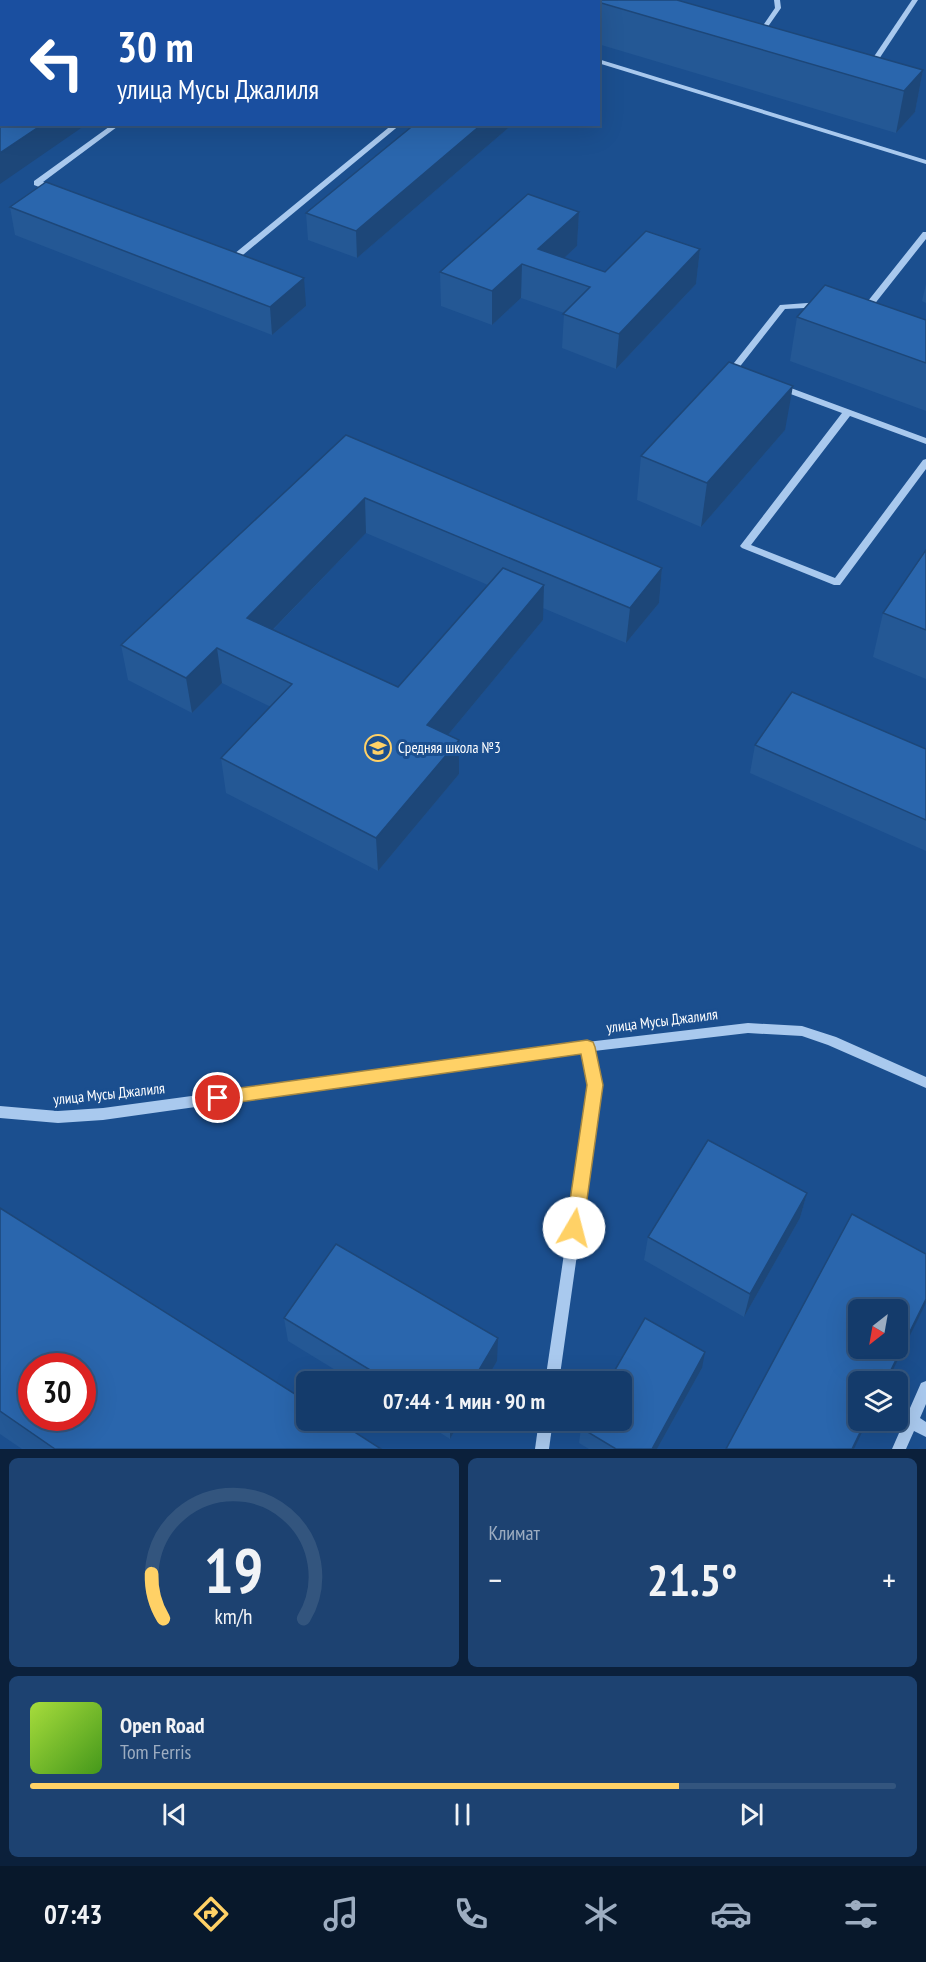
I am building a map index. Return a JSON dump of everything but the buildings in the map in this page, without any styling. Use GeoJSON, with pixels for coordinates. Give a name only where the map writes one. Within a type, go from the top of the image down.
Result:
{"type":"FeatureCollection","features":[{"type":"Feature","properties":{"kind":"street"},"geometry":{"type":"LineString","coordinates":[[765,27],[778,8],[777,0]]}},
{"type":"Feature","properties":{"kind":"street"},"geometry":{"type":"LineString","coordinates":[[877,58],[915,0]]}},
{"type":"Feature","properties":{"kind":"street"},"geometry":{"type":"LineString","coordinates":[[755,25],[776,30]]}},
{"type":"Feature","properties":{"kind":"street"},"geometry":{"type":"LineString","coordinates":[[868,55],[886,61]]}},
{"type":"Feature","properties":{"kind":"street"},"geometry":{"type":"LineString","coordinates":[[600,62],[926,162]]}},
{"type":"Feature","properties":{"kind":"street"},"geometry":{"type":"LineString","coordinates":[[59,191],[37,183],[115,126]]}},
{"type":"Feature","properties":{"kind":"street"},"geometry":{"type":"LineString","coordinates":[[213,249],[235,257],[396,126]]}},
{"type":"Feature","properties":{"kind":"street"},"geometry":{"type":"LineString","coordinates":[[849,304],[873,307],[926,234]]}},
{"type":"Feature","properties":{"kind":"street"},"geometry":{"type":"LineString","coordinates":[[754,378],[733,370],[783,307],[828,305]]}},
{"type":"Feature","properties":{"kind":"street"},"geometry":{"type":"LineString","coordinates":[[775,385],[926,441]]}},
{"type":"Feature","properties":{"kind":"street"},"geometry":{"type":"LineString","coordinates":[[848,412],[745,546],[837,583],[926,462]]}},
{"type":"Feature","properties":{"kind":"street","name":"улица Мусы Джалиля"},"geometry":{"type":"LineString","coordinates":[[0,1112],[58,1117],[103,1114],[587,1047],[748,1028],[802,1031],[842,1045],[926,1083]]}},
{"type":"Feature","properties":{"kind":"street"},"geometry":{"type":"LineString","coordinates":[[554,1371],[595,1085],[587,1047]]}},
{"type":"Feature","properties":{"kind":"street"},"geometry":{"type":"LineString","coordinates":[[899,1449],[926,1388]]}},
{"type":"Feature","properties":{"kind":"street"},"geometry":{"type":"LineString","coordinates":[[911,1421],[926,1430]]}},
{"type":"Feature","properties":{"kind":"street"},"geometry":{"type":"LineString","coordinates":[[542,1449],[544,1431]]}},
{"type":"Feature","properties":{"kind":"place","name":"Средняя школа №3"},"geometry":{"type":"Point","coordinates":[378,748]}},
{"type":"Feature","properties":{"kind":"route"},"geometry":{"type":"LineString","coordinates":[[218,1098],[587,1047],[595,1085],[574,1228]]}}]}
